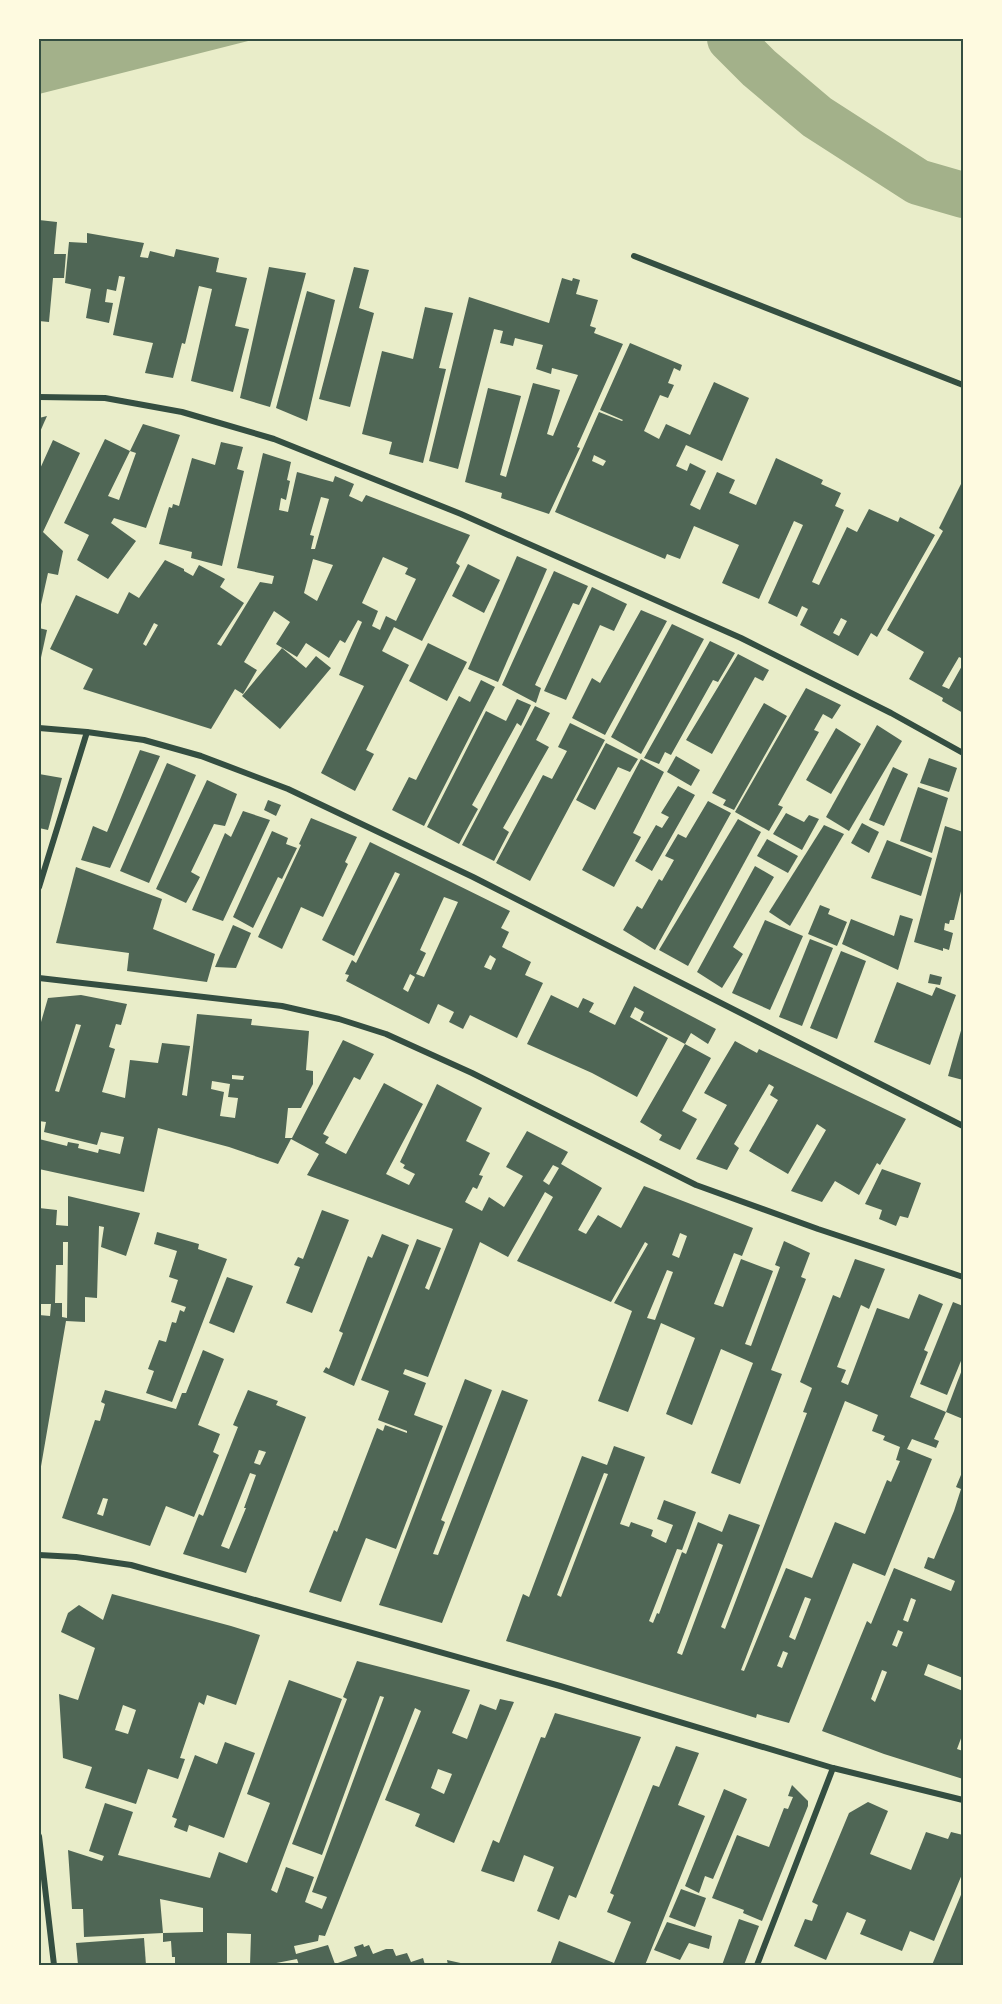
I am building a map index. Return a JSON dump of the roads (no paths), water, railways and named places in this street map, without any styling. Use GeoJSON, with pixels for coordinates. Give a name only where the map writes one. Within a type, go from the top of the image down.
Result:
{"type":"FeatureCollection","features":[{"type":"Feature","properties":{"kind":"street"},"geometry":{"type":"LineString","coordinates":[[634,256],[963,385]]}},
{"type":"Feature","properties":{"kind":"street"},"geometry":{"type":"LineString","coordinates":[[39,397],[105,398],[182,412],[274,439],[461,514],[741,638],[891,713],[963,753]]}},
{"type":"Feature","properties":{"kind":"street"},"geometry":{"type":"LineString","coordinates":[[39,728],[144,740],[201,756],[288,789],[473,877],[963,1126]]}},
{"type":"Feature","properties":{"kind":"street"},"geometry":{"type":"LineString","coordinates":[[39,886],[87,732]]}},
{"type":"Feature","properties":{"kind":"street"},"geometry":{"type":"LineString","coordinates":[[39,978],[282,1006],[386,1034],[472,1073],[696,1185],[818,1229],[963,1276]]}},
{"type":"Feature","properties":{"kind":"street"},"geometry":{"type":"LineString","coordinates":[[39,1555],[76,1557],[132,1565],[549,1683],[832,1768],[963,1800]]}},
{"type":"Feature","properties":{"kind":"street"},"geometry":{"type":"LineString","coordinates":[[757,1965],[832,1768]]}},
{"type":"Feature","properties":{"kind":"street"},"geometry":{"type":"LineString","coordinates":[[39,1836],[54,1965]]}},
{"type":"Feature","properties":{"kind":"waterway"},"geometry":{"type":"LineString","coordinates":[[730,39],[759,68],[817,117],[918,182],[963,195]]}}]}
